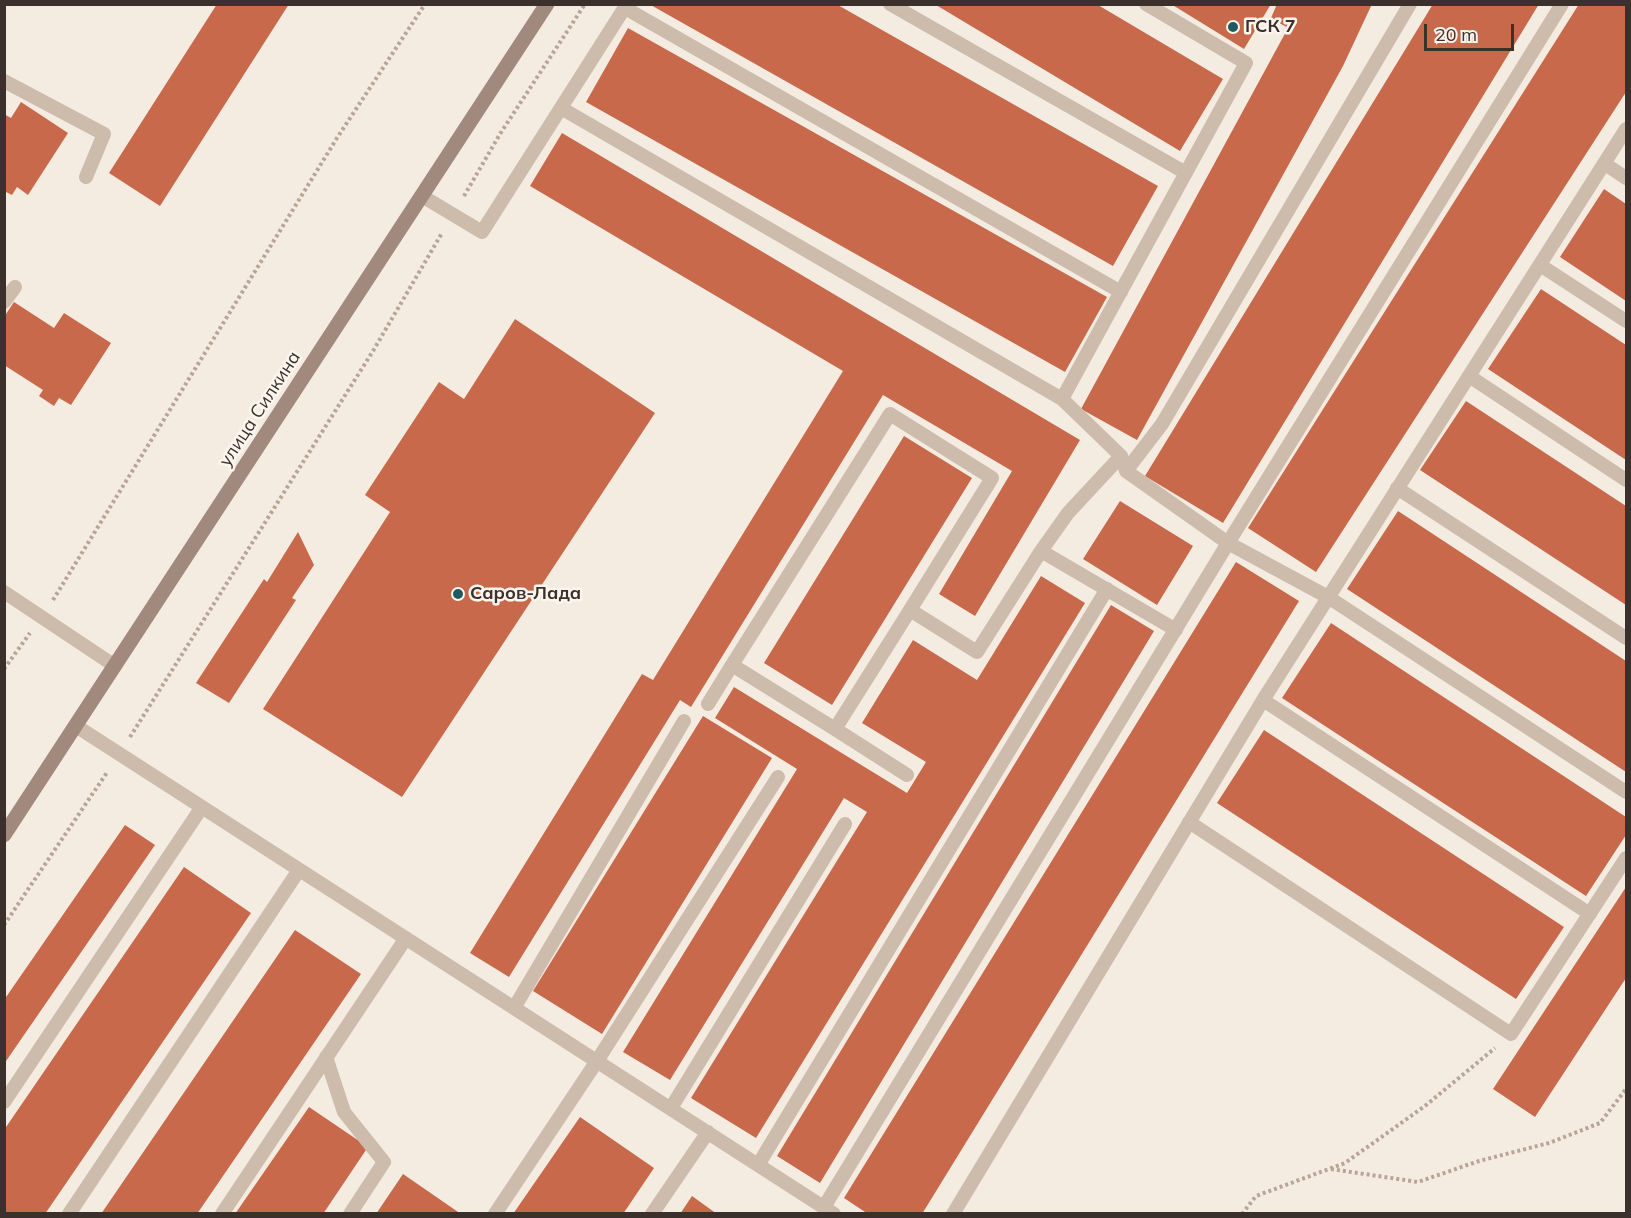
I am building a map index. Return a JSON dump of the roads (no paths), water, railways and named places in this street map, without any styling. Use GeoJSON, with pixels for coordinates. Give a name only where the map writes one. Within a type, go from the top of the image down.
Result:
{"type":"FeatureCollection","features":[{"type":"Feature","properties":{"kind":"main road","name":"улица Силкина"},"geometry":{"type":"LineString","coordinates":[[4,835],[547,4]]}},
{"type":"Feature","properties":{"kind":"lane"},"geometry":{"type":"LineString","coordinates":[[890,4],[1186,173]]}},
{"type":"Feature","properties":{"kind":"lane"},"geometry":{"type":"LineString","coordinates":[[1062,399],[1246,63],[1146,4]]}},
{"type":"Feature","properties":{"kind":"lane"},"geometry":{"type":"LineString","coordinates":[[1126,471],[1162,424],[1410,4]]}},
{"type":"Feature","properties":{"kind":"lane"},"geometry":{"type":"LineString","coordinates":[[76,726],[829,1210],[1228,543],[1562,4]]}},
{"type":"Feature","properties":{"kind":"lane"},"geometry":{"type":"LineString","coordinates":[[422,196],[482,232],[626,6],[1121,292]]}},
{"type":"Feature","properties":{"kind":"lane"},"geometry":{"type":"LineString","coordinates":[[4,81],[104,134],[86,177]]}},
{"type":"Feature","properties":{"kind":"lane"},"geometry":{"type":"LineString","coordinates":[[561,108],[1062,399],[1121,456],[1126,471],[1228,543],[1328,597],[1626,792]]}},
{"type":"Feature","properties":{"kind":"lane"},"geometry":{"type":"LineString","coordinates":[[953,1214],[1263,699],[1626,129]]}},
{"type":"Feature","properties":{"kind":"lane"},"geometry":{"type":"LineString","coordinates":[[1605,164],[1626,178]]}},
{"type":"Feature","properties":{"kind":"lane"},"geometry":{"type":"LineString","coordinates":[[1540,265],[1626,321]]}},
{"type":"Feature","properties":{"kind":"lane"},"geometry":{"type":"LineString","coordinates":[[4,302],[15,287]]}},
{"type":"Feature","properties":{"kind":"lane"},"geometry":{"type":"LineString","coordinates":[[1469,376],[1626,480]]}},
{"type":"Feature","properties":{"kind":"lane"},"geometry":{"type":"LineString","coordinates":[[708,705],[890,414],[993,478],[835,729]]}},
{"type":"Feature","properties":{"kind":"lane"},"geometry":{"type":"LineString","coordinates":[[910,609],[977,652],[1068,513],[1121,456]]}},
{"type":"Feature","properties":{"kind":"lane"},"geometry":{"type":"LineString","coordinates":[[1397,488],[1626,638]]}},
{"type":"Feature","properties":{"kind":"lane"},"geometry":{"type":"LineString","coordinates":[[1041,551],[1176,630]]}},
{"type":"Feature","properties":{"kind":"lane"},"geometry":{"type":"LineString","coordinates":[[758,1165],[1107,589]]}},
{"type":"Feature","properties":{"kind":"lane"},"geometry":{"type":"LineString","coordinates":[[4,592],[115,666]]}},
{"type":"Feature","properties":{"kind":"lane"},"geometry":{"type":"LineString","coordinates":[[732,665],[907,775]]}},
{"type":"Feature","properties":{"kind":"lane"},"geometry":{"type":"LineString","coordinates":[[1263,699],[1590,914]]}},
{"type":"Feature","properties":{"kind":"lane"},"geometry":{"type":"LineString","coordinates":[[514,1008],[684,722]]}},
{"type":"Feature","properties":{"kind":"lane"},"geometry":{"type":"LineString","coordinates":[[495,1214],[597,1061],[778,777]]}},
{"type":"Feature","properties":{"kind":"lane"},"geometry":{"type":"LineString","coordinates":[[4,1102],[202,807]]}},
{"type":"Feature","properties":{"kind":"lane"},"geometry":{"type":"LineString","coordinates":[[1189,822],[1511,1034],[1626,858]]}},
{"type":"Feature","properties":{"kind":"lane"},"geometry":{"type":"LineString","coordinates":[[671,1108],[845,824]]}},
{"type":"Feature","properties":{"kind":"lane"},"geometry":{"type":"LineString","coordinates":[[69,1214],[299,870]]}},
{"type":"Feature","properties":{"kind":"lane"},"geometry":{"type":"LineString","coordinates":[[222,1214],[406,938]]}},
{"type":"Feature","properties":{"kind":"lane"},"geometry":{"type":"LineString","coordinates":[[326,1058],[344,1112],[384,1162],[350,1214]]}},
{"type":"Feature","properties":{"kind":"lane"},"geometry":{"type":"LineString","coordinates":[[652,1214],[708,1132]]}},
{"type":"Feature","properties":{"kind":"place","name":"ГСК 7"},"geometry":{"type":"Point","coordinates":[1233,27]}},
{"type":"Feature","properties":{"kind":"place","name":"Саров-Лада"},"geometry":{"type":"Point","coordinates":[458,594]}}]}
